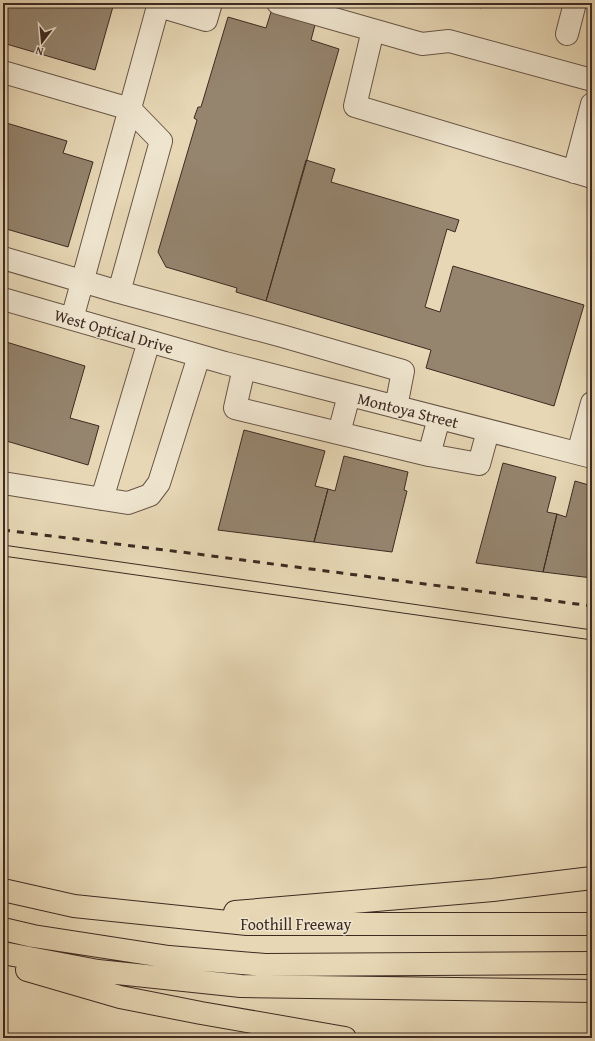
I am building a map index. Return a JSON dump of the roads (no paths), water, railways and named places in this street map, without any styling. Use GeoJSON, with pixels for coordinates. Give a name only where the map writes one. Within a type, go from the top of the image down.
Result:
{"type":"FeatureCollection","features":[{"type":"Feature","properties":{"kind":"highway"},"geometry":{"type":"LineString","coordinates":[[170,917],[493,890],[592,878]]}},
{"type":"Feature","properties":{"kind":"highway","name":"Foothill Freeway"},"geometry":{"type":"LineString","coordinates":[[3,890],[74,906],[247,924],[592,924]]}},
{"type":"Feature","properties":{"kind":"highway"},"geometry":{"type":"LineString","coordinates":[[3,916],[108,935],[242,949],[306,951],[592,949]]}},
{"type":"Feature","properties":{"kind":"highway"},"geometry":{"type":"LineString","coordinates":[[3,929],[33,936],[169,957],[265,965],[592,963]]}},
{"type":"Feature","properties":{"kind":"highway"},"geometry":{"type":"LineString","coordinates":[[3,953],[98,971],[241,986],[592,991]]}},
{"type":"Feature","properties":{"kind":"highway"},"geometry":{"type":"LineString","coordinates":[[3,963],[120,997],[201,1013],[345,1038]]}},
{"type":"Feature","properties":{"kind":"street"},"geometry":{"type":"LineString","coordinates":[[72,319],[159,4],[206,20],[211,3]]}},
{"type":"Feature","properties":{"kind":"street"},"geometry":{"type":"LineString","coordinates":[[278,3],[422,44],[449,41],[592,80]]}},
{"type":"Feature","properties":{"kind":"street"},"geometry":{"type":"LineString","coordinates":[[567,34],[575,3]]}},
{"type":"Feature","properties":{"kind":"street"},"geometry":{"type":"LineString","coordinates":[[373,30],[354,106],[583,175],[592,104]]}},
{"type":"Feature","properties":{"kind":"street"},"geometry":{"type":"LineString","coordinates":[[3,72],[130,109],[161,141],[119,292]]}},
{"type":"Feature","properties":{"kind":"street"},"geometry":{"type":"LineString","coordinates":[[3,258],[403,371],[396,407]]}},
{"type":"Feature","properties":{"kind":"street","name":"West Optical Drive"},"geometry":{"type":"LineString","coordinates":[[3,299],[234,365]]}},
{"type":"Feature","properties":{"kind":"street"},"geometry":{"type":"LineString","coordinates":[[102,499],[149,341]]}},
{"type":"Feature","properties":{"kind":"street"},"geometry":{"type":"LineString","coordinates":[[3,483],[128,503],[150,495],[159,483],[199,356]]}},
{"type":"Feature","properties":{"kind":"street"},"geometry":{"type":"LineString","coordinates":[[234,365],[235,408],[430,455],[479,464],[488,431]]}},
{"type":"Feature","properties":{"kind":"street","name":"Montoya Street"},"geometry":{"type":"LineString","coordinates":[[234,365],[585,455]]}},
{"type":"Feature","properties":{"kind":"street"},"geometry":{"type":"LineString","coordinates":[[339,433],[349,395]]}},
{"type":"Feature","properties":{"kind":"street"},"geometry":{"type":"LineString","coordinates":[[585,455],[592,404]]}},
{"type":"Feature","properties":{"kind":"street"},"geometry":{"type":"LineString","coordinates":[[430,455],[440,418]]}},
{"type":"Feature","properties":{"kind":"tram line"},"geometry":{"type":"LineString","coordinates":[[3,545],[592,630]]}},
{"type":"Feature","properties":{"kind":"tram line"},"geometry":{"type":"LineString","coordinates":[[3,556],[592,640]]}},
{"type":"Feature","properties":{"kind":"railway"},"geometry":{"type":"LineString","coordinates":[[3,530],[592,606]]}}]}
